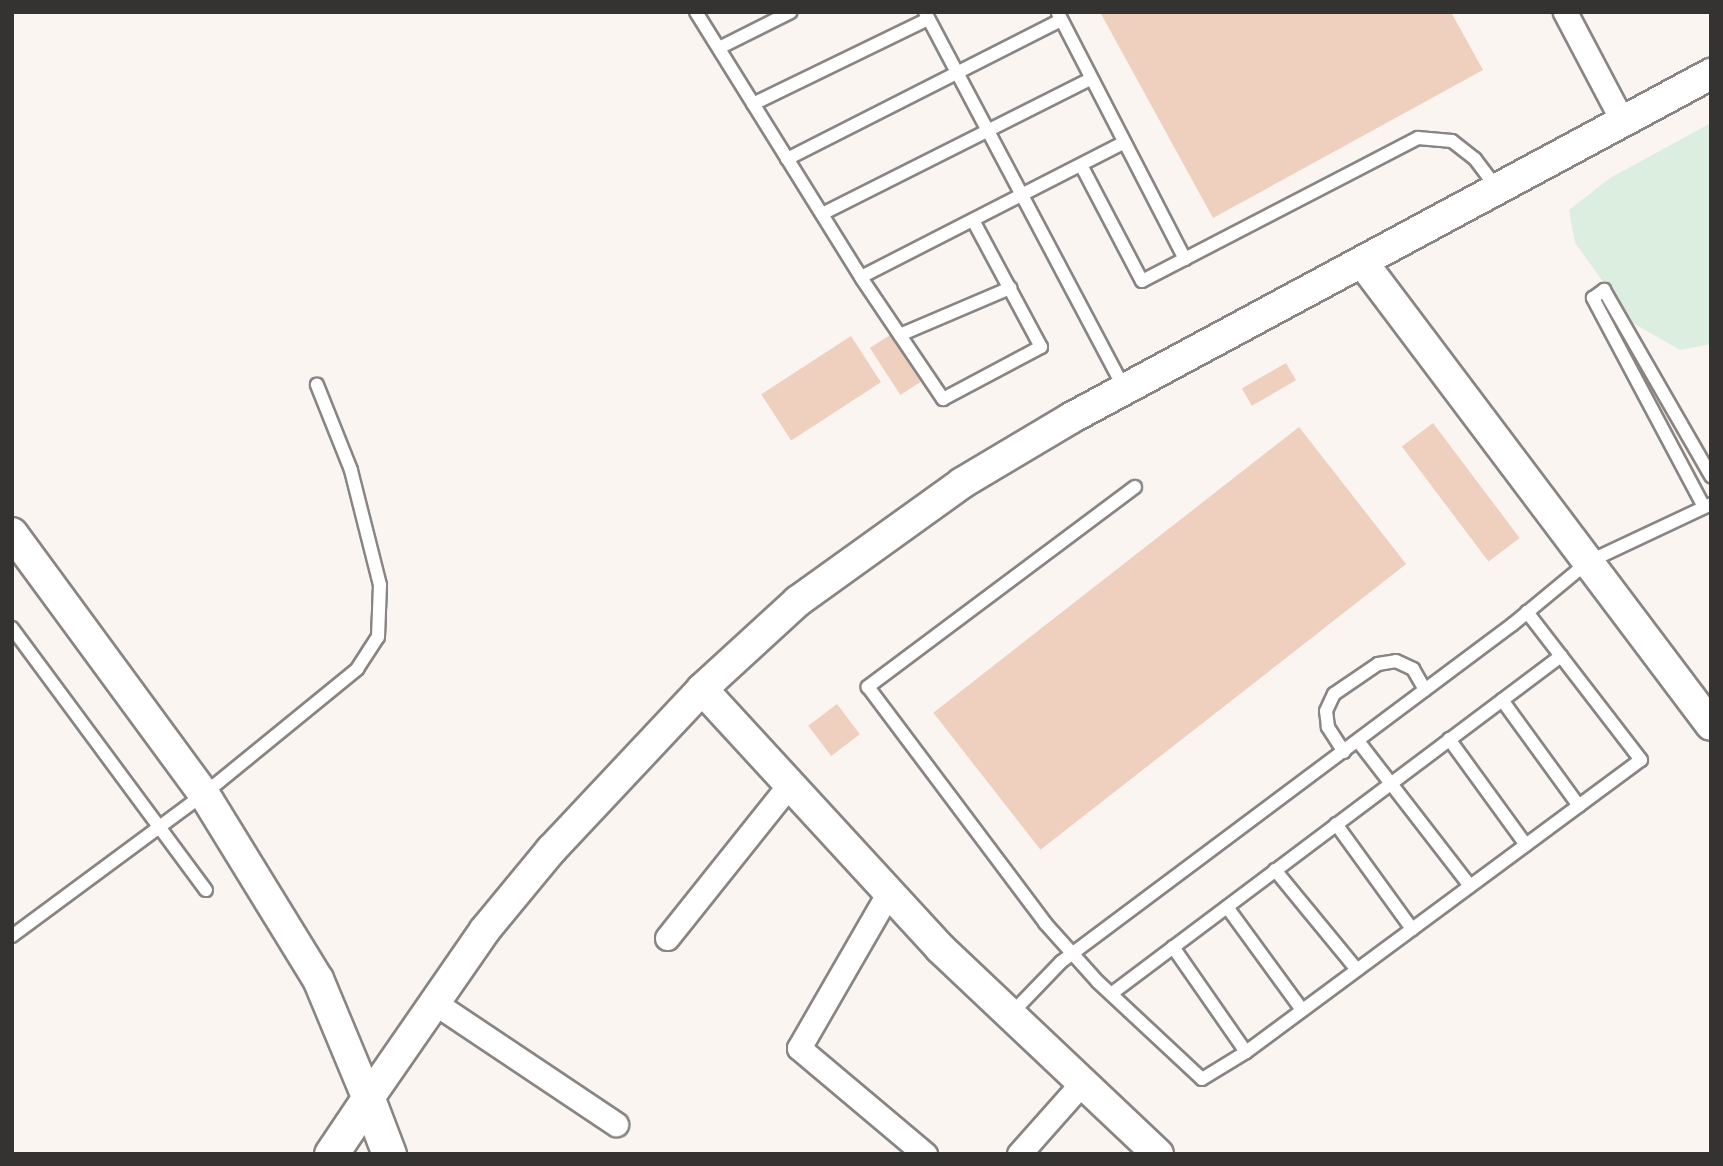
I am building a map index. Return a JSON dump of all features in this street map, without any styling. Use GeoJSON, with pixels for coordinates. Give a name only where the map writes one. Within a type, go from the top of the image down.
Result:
{"type":"FeatureCollection","features":[{"type":"Feature","properties":{"kind":"main road"},"geometry":{"type":"LineString","coordinates":[[331,1154],[368,1100]]}},
{"type":"Feature","properties":{"kind":"main road"},"geometry":{"type":"LineString","coordinates":[[368,1100],[389,1154]]}},
{"type":"Feature","properties":{"kind":"street"},"geometry":{"type":"LineString","coordinates":[[1565,12],[1623,122]]}},
{"type":"Feature","properties":{"kind":"street"},"geometry":{"type":"LineString","coordinates":[[368,1100],[485,930],[551,850],[702,689],[798,601],[962,483],[1119,378],[1363,263],[1711,75]]}},
{"type":"Feature","properties":{"kind":"street"},"geometry":{"type":"LineString","coordinates":[[1363,263],[1711,725]]}},
{"type":"Feature","properties":{"kind":"street"},"geometry":{"type":"LineString","coordinates":[[12,533],[204,794],[317,979],[368,1100]]}},
{"type":"Feature","properties":{"kind":"street"},"geometry":{"type":"LineString","coordinates":[[702,689],[889,892],[1011,1014],[1158,1154]]}},
{"type":"Feature","properties":{"kind":"street"},"geometry":{"type":"LineString","coordinates":[[667,938],[790,784]]}},
{"type":"Feature","properties":{"kind":"street"},"geometry":{"type":"LineString","coordinates":[[889,892],[799,1048],[925,1154]]}},
{"type":"Feature","properties":{"kind":"street"},"geometry":{"type":"LineString","coordinates":[[435,1003],[616,1124]]}},
{"type":"Feature","properties":{"kind":"street"},"geometry":{"type":"LineString","coordinates":[[1019,1154],[1083,1083]]}},
{"type":"Feature","properties":{"kind":"lane"},"geometry":{"type":"LineString","coordinates":[[696,12],[860,277],[943,399],[1041,347],[973,220]]}},
{"type":"Feature","properties":{"kind":"lane"},"geometry":{"type":"LineString","coordinates":[[719,48],[791,12]]}},
{"type":"Feature","properties":{"kind":"lane"},"geometry":{"type":"LineString","coordinates":[[753,104],[927,15],[1019,196],[1119,378]]}},
{"type":"Feature","properties":{"kind":"lane"},"geometry":{"type":"LineString","coordinates":[[787,159],[1060,16],[1185,259]]}},
{"type":"Feature","properties":{"kind":"lane"},"geometry":{"type":"LineString","coordinates":[[822,214],[986,129],[1091,79]]}},
{"type":"Feature","properties":{"kind":"lane"},"geometry":{"type":"LineString","coordinates":[[1082,165],[1142,281],[1419,138],[1452,141],[1475,159],[1498,190]]}},
{"type":"Feature","properties":{"kind":"lane"},"geometry":{"type":"LineString","coordinates":[[860,277],[1123,143]]}},
{"type":"Feature","properties":{"kind":"lane"},"geometry":{"type":"LineString","coordinates":[[900,335],[1010,288]]}},
{"type":"Feature","properties":{"kind":"lane"},"geometry":{"type":"LineString","coordinates":[[1011,1014],[1074,953],[1344,752],[1588,562],[1707,505],[1593,298],[1604,290],[1711,476]]}},
{"type":"Feature","properties":{"kind":"lane"},"geometry":{"type":"LineString","coordinates":[[12,936],[159,829],[357,670],[378,638],[380,585],[351,470],[317,385]]}},
{"type":"Feature","properties":{"kind":"lane"},"geometry":{"type":"LineString","coordinates":[[1135,487],[868,687],[1045,923],[1111,994],[1202,1079],[1246,1052],[1641,760],[1527,612]]}},
{"type":"Feature","properties":{"kind":"lane"},"geometry":{"type":"LineString","coordinates":[[12,628],[206,890]]}},
{"type":"Feature","properties":{"kind":"lane"},"geometry":{"type":"LineString","coordinates":[[1111,994],[1561,656]]}},
{"type":"Feature","properties":{"kind":"lane"},"geometry":{"type":"LineString","coordinates":[[1344,752],[1328,727],[1326,711],[1334,694],[1378,664],[1396,662],[1413,670],[1425,690]]}},
{"type":"Feature","properties":{"kind":"lane"},"geometry":{"type":"LineString","coordinates":[[1502,700],[1579,806]]}},
{"type":"Feature","properties":{"kind":"lane"},"geometry":{"type":"LineString","coordinates":[[1449,739],[1526,845]]}},
{"type":"Feature","properties":{"kind":"lane"},"geometry":{"type":"LineString","coordinates":[[1358,741],[1470,886]]}},
{"type":"Feature","properties":{"kind":"lane"},"geometry":{"type":"LineString","coordinates":[[1335,824],[1412,929]]}},
{"type":"Feature","properties":{"kind":"lane"},"geometry":{"type":"LineString","coordinates":[[1275,870],[1357,970]]}},
{"type":"Feature","properties":{"kind":"lane"},"geometry":{"type":"LineString","coordinates":[[1227,907],[1302,1010]]}},
{"type":"Feature","properties":{"kind":"lane"},"geometry":{"type":"LineString","coordinates":[[1173,947],[1246,1052]]}},
{"type":"Feature","properties":{"kind":"green space"},"geometry":{"type":"Polygon","coordinates":[[[1711,123],[1711,344],[1680,350],[1633,323],[1575,243],[1569,210],[1610,178],[1711,123]]]}},
{"type":"Feature","properties":{"kind":"building"},"geometry":{"type":"Polygon","coordinates":[[[1100,12],[1451,12],[1483,70],[1213,218],[1100,12]]]}},
{"type":"Feature","properties":{"kind":"building"},"geometry":{"type":"Polygon","coordinates":[[[890,335],[920,382],[900,395],[870,348],[890,335]]]}},
{"type":"Feature","properties":{"kind":"building"},"geometry":{"type":"Polygon","coordinates":[[[851,336],[881,382],[791,440],[761,394],[851,336]]]}},
{"type":"Feature","properties":{"kind":"building"},"geometry":{"type":"Polygon","coordinates":[[[1286,363],[1296,380],[1252,406],[1242,388],[1286,363]]]}},
{"type":"Feature","properties":{"kind":"building"},"geometry":{"type":"Polygon","coordinates":[[[1433,423],[1520,538],[1489,561],[1402,446],[1433,423]]]}},
{"type":"Feature","properties":{"kind":"building"},"geometry":{"type":"Polygon","coordinates":[[[1299,427],[1406,564],[1040,850],[933,713],[1299,427]]]}},
{"type":"Feature","properties":{"kind":"building"},"geometry":{"type":"Polygon","coordinates":[[[837,704],[860,734],[831,756],[808,726],[837,704]]]}}]}
